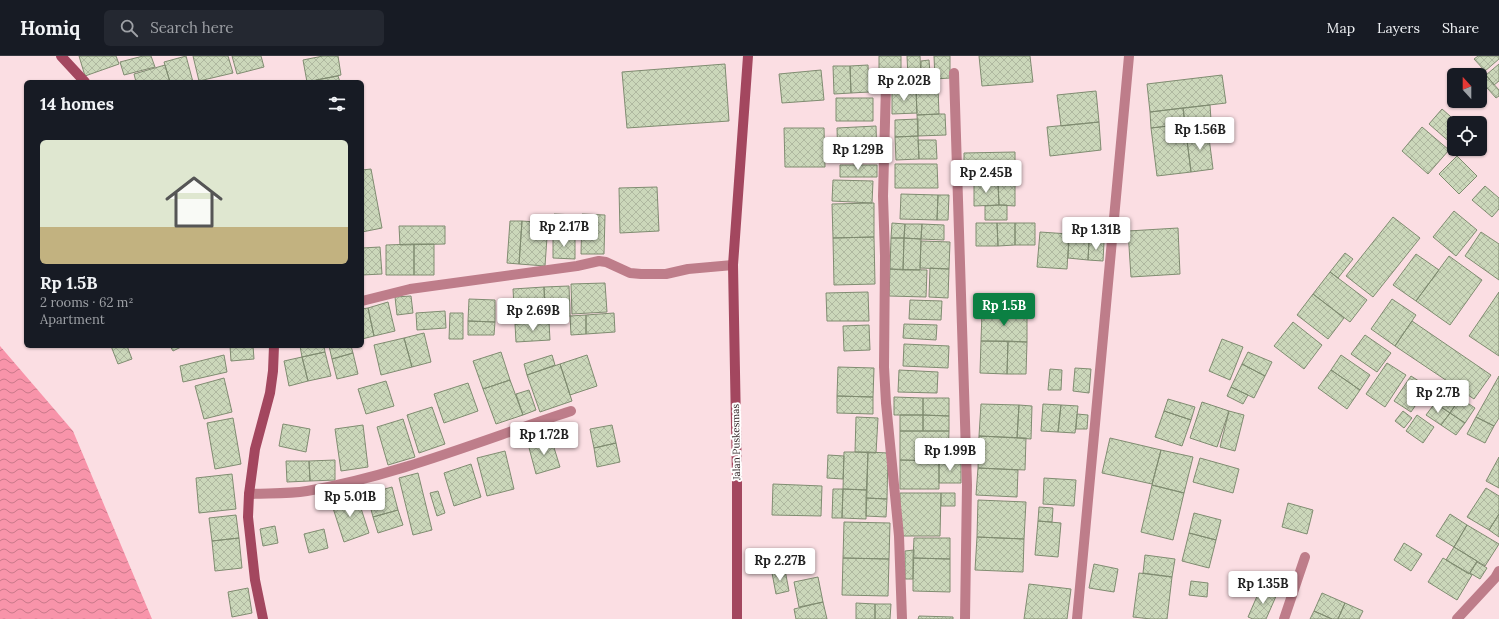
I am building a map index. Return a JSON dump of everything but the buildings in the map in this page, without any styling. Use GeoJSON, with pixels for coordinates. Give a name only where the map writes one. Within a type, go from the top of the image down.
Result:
{"type":"FeatureCollection","features":[{"type":"Feature","properties":{"kind":"street"},"geometry":{"type":"LineString","coordinates":[[61,56],[83,80]]}},
{"type":"Feature","properties":{"kind":"street","name":"Jalan Puskesmas"},"geometry":{"type":"LineString","coordinates":[[737,619],[737,480],[733,266],[748,56]]}},
{"type":"Feature","properties":{"kind":"street"},"geometry":{"type":"LineString","coordinates":[[1077,619],[1130,56]]}},
{"type":"Feature","properties":{"kind":"street"},"geometry":{"type":"LineString","coordinates":[[954,73],[967,485],[964,619]]}},
{"type":"Feature","properties":{"kind":"street"},"geometry":{"type":"LineString","coordinates":[[886,85],[883,196],[885,256],[884,367],[899,536],[902,619]]}},
{"type":"Feature","properties":{"kind":"street"},"geometry":{"type":"LineString","coordinates":[[364,300],[410,289],[577,266],[599,261],[606,262],[630,273],[641,274],[666,274],[688,269],[733,266]]}},
{"type":"Feature","properties":{"kind":"street"},"geometry":{"type":"LineString","coordinates":[[263,619],[255,580],[248,517],[249,494],[255,449],[270,393],[274,348]]}},
{"type":"Feature","properties":{"kind":"street"},"geometry":{"type":"LineString","coordinates":[[249,494],[306,491],[380,474],[571,411]]}},
{"type":"Feature","properties":{"kind":"street"},"geometry":{"type":"LineString","coordinates":[[1284,619],[1305,557]]}},
{"type":"Feature","properties":{"kind":"street"},"geometry":{"type":"LineString","coordinates":[[1457,619],[1499,571]]}},
{"type":"Feature","properties":{"kind":"water"},"geometry":{"type":"Polygon","coordinates":[[[0,346],[73,431],[152,619],[0,619],[0,346]]]}}]}
